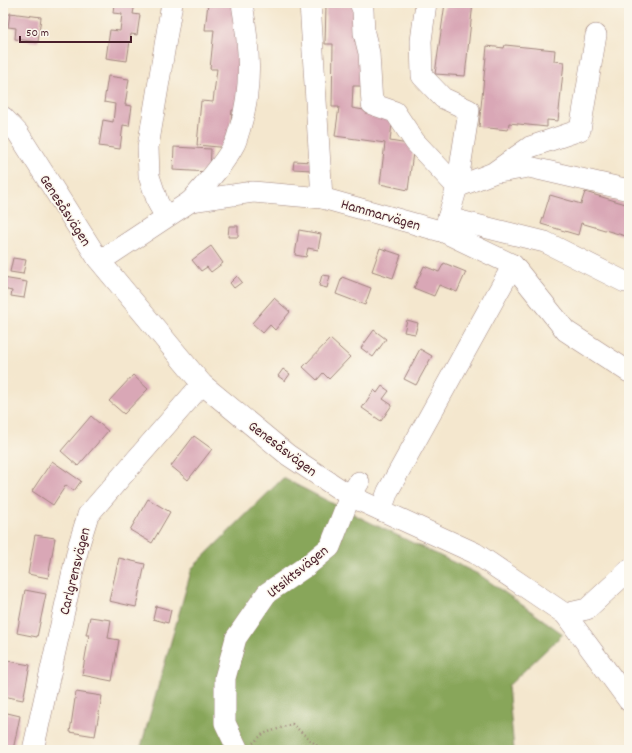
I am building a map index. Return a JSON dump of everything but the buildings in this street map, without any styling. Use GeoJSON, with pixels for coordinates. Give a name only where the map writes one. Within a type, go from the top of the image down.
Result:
{"type":"FeatureCollection","features":[{"type":"Feature","properties":{"kind":"street"},"geometry":{"type":"LineString","coordinates":[[166,217],[158,203],[150,176],[148,147],[172,3]]}},
{"type":"Feature","properties":{"kind":"street"},"geometry":{"type":"LineString","coordinates":[[191,201],[221,165],[235,144],[246,110],[249,82],[249,50],[242,3]]}},
{"type":"Feature","properties":{"kind":"street"},"geometry":{"type":"LineString","coordinates":[[310,3],[322,198]]}},
{"type":"Feature","properties":{"kind":"street"},"geometry":{"type":"LineString","coordinates":[[360,3],[363,10],[364,33],[369,53],[372,104],[395,112],[415,142],[457,187]]}},
{"type":"Feature","properties":{"kind":"street"},"geometry":{"type":"LineString","coordinates":[[426,3],[421,41],[422,76],[443,98],[469,110],[457,187],[446,225],[545,242],[625,282]]}},
{"type":"Feature","properties":{"kind":"street"},"geometry":{"type":"LineString","coordinates":[[493,173],[530,147],[580,130],[596,35]]}},
{"type":"Feature","properties":{"kind":"street","name":"Genesåsvägen"},"geometry":{"type":"LineString","coordinates":[[3,117],[18,133],[98,259],[202,384],[288,455],[355,489],[381,510],[474,553],[565,614],[629,701]]}},
{"type":"Feature","properties":{"kind":"street"},"geometry":{"type":"LineString","coordinates":[[457,187],[493,173],[529,167],[629,190]]}},
{"type":"Feature","properties":{"kind":"street","name":"Hammarvägen"},"geometry":{"type":"LineString","coordinates":[[98,259],[111,254],[191,201],[253,192],[322,198],[446,225],[513,265],[566,331],[629,372]]}},
{"type":"Feature","properties":{"kind":"street"},"geometry":{"type":"LineString","coordinates":[[381,510],[388,491],[513,265]]}},
{"type":"Feature","properties":{"kind":"street","name":"Carlgrensvägen"},"geometry":{"type":"LineString","coordinates":[[33,750],[79,544],[88,515],[202,384]]}},
{"type":"Feature","properties":{"kind":"street","name":"Utsiktsvägen"},"geometry":{"type":"LineString","coordinates":[[245,747],[225,723],[225,678],[236,638],[267,593],[308,565],[330,547],[355,489]]}},
{"type":"Feature","properties":{"kind":"street"},"geometry":{"type":"LineString","coordinates":[[565,614],[587,609],[629,570]]}},
{"type":"Feature","properties":{"kind":"path"},"geometry":{"type":"LineString","coordinates":[[245,747],[263,734],[292,724],[322,750]]}},
{"type":"Feature","properties":{"kind":"green space"},"geometry":{"type":"Polygon","coordinates":[[[283,478],[361,518],[480,575],[563,634],[508,686],[514,750],[140,750],[192,568],[283,478]]]}}]}
